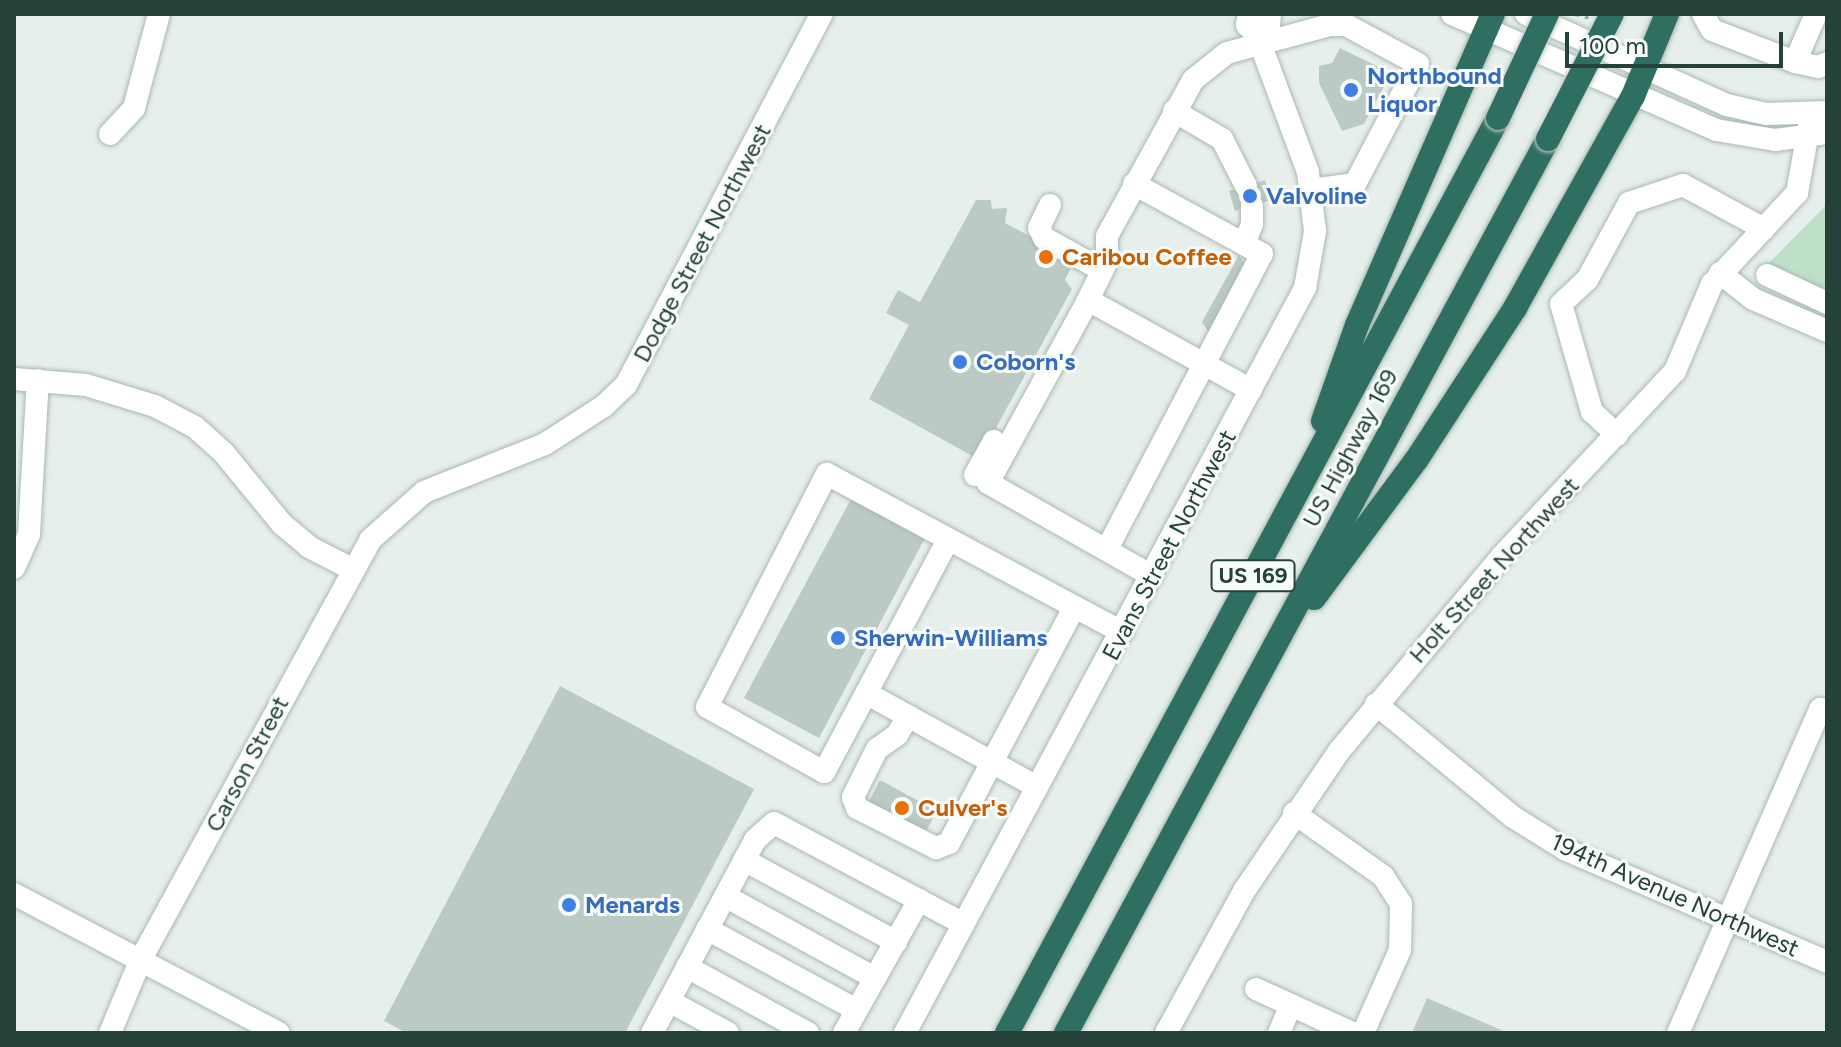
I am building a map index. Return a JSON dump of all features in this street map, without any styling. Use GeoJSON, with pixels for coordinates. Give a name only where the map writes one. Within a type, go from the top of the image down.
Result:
{"type":"FeatureCollection","features":[{"type":"Feature","properties":{"kind":"highway","name":"US Highway 169"},"geometry":{"type":"LineString","coordinates":[[1007,1033],[1498,118],[1547,14]]}},
{"type":"Feature","properties":{"kind":"highway"},"geometry":{"type":"LineString","coordinates":[[1263,667],[1417,459],[1515,308],[1633,96],[1667,14]]}},
{"type":"Feature","properties":{"kind":"highway","name":"US Highway 169"},"geometry":{"type":"LineString","coordinates":[[1066,1033],[1548,139],[1604,20]]}},
{"type":"Feature","properties":{"kind":"highway"},"geometry":{"type":"LineString","coordinates":[[1295,498],[1357,325],[1490,21]]}},
{"type":"Feature","properties":{"kind":"street"},"geometry":{"type":"LineString","coordinates":[[110,134],[134,108],[159,14]]}},
{"type":"Feature","properties":{"kind":"street","name":"Dodge Street Northwest"},"geometry":{"type":"LineString","coordinates":[[352,569],[393,515],[424,492],[545,444],[585,420],[626,385],[822,14]]}},
{"type":"Feature","properties":{"kind":"street"},"geometry":{"type":"LineString","coordinates":[[1152,576],[988,483],[1088,300],[1102,270],[1107,236],[1174,111],[1210,63],[1255,31],[1269,26],[1270,14]]}},
{"type":"Feature","properties":{"kind":"street"},"geometry":{"type":"LineString","coordinates":[[1452,14],[1490,21],[1589,76],[1739,136],[1818,135]]}},
{"type":"Feature","properties":{"kind":"street"},"geometry":{"type":"LineString","coordinates":[[1526,14],[1744,110],[1819,113]]}},
{"type":"Feature","properties":{"kind":"street"},"geometry":{"type":"LineString","coordinates":[[1703,14],[1712,30],[1795,62],[1818,67],[1827,63]]}},
{"type":"Feature","properties":{"kind":"street"},"geometry":{"type":"LineString","coordinates":[[1795,62],[1816,14]]}},
{"type":"Feature","properties":{"kind":"street"},"geometry":{"type":"LineString","coordinates":[[1255,31],[1339,24],[1418,64],[1355,184],[1311,190]]}},
{"type":"Feature","properties":{"kind":"street","name":"Evans Street Northwest"},"geometry":{"type":"LineString","coordinates":[[905,1033],[1305,288],[1315,231],[1311,190],[1302,154],[1255,31]]}},
{"type":"Feature","properties":{"kind":"street"},"geometry":{"type":"LineString","coordinates":[[1174,111],[1230,148],[1249,196],[1252,224],[1244,244]]}},
{"type":"Feature","properties":{"kind":"street","name":"Holt Street Northwest"},"geometry":{"type":"LineString","coordinates":[[1166,1033],[1294,813],[1376,704],[1502,556],[1675,371],[1720,273],[1801,186],[1818,135],[1819,113]]}},
{"type":"Feature","properties":{"kind":"street"},"geometry":{"type":"LineString","coordinates":[[1107,549],[1262,254],[1134,184]]}},
{"type":"Feature","properties":{"kind":"street"},"geometry":{"type":"LineString","coordinates":[[1617,435],[1592,412],[1561,304],[1568,293],[1587,280],[1629,203],[1683,185],[1764,229]]}},
{"type":"Feature","properties":{"kind":"street"},"geometry":{"type":"LineString","coordinates":[[1050,205],[1039,228],[1044,238],[1102,270]]}},
{"type":"Feature","properties":{"kind":"street"},"geometry":{"type":"LineString","coordinates":[[1720,273],[1753,299],[1827,331]]}},
{"type":"Feature","properties":{"kind":"street"},"geometry":{"type":"LineString","coordinates":[[1767,275],[1827,303]]}},
{"type":"Feature","properties":{"kind":"street"},"geometry":{"type":"LineString","coordinates":[[1088,300],[1251,390]]}},
{"type":"Feature","properties":{"kind":"street"},"geometry":{"type":"LineString","coordinates":[[14,379],[86,385],[155,406],[195,427],[223,452],[282,524],[309,547],[352,569]]}},
{"type":"Feature","properties":{"kind":"street"},"geometry":{"type":"LineString","coordinates":[[14,568],[29,534],[38,380]]}},
{"type":"Feature","properties":{"kind":"street"},"geometry":{"type":"LineString","coordinates":[[975,475],[1001,428],[1017,429]]}},
{"type":"Feature","properties":{"kind":"street"},"geometry":{"type":"LineString","coordinates":[[948,540],[824,772],[707,707],[827,474],[1122,632]]}},
{"type":"Feature","properties":{"kind":"street","name":"Carson Street"},"geometry":{"type":"LineString","coordinates":[[110,1033],[141,959],[352,569]]}},
{"type":"Feature","properties":{"kind":"street"},"geometry":{"type":"LineString","coordinates":[[908,716],[897,735],[877,749],[853,797],[857,808],[927,845],[949,843],[1074,608]]}},
{"type":"Feature","properties":{"kind":"street"},"geometry":{"type":"LineString","coordinates":[[866,693],[1037,787]]}},
{"type":"Feature","properties":{"kind":"street","name":"194th Avenue Northwest"},"geometry":{"type":"LineString","coordinates":[[1376,704],[1538,834],[1594,864],[1827,962]]}},
{"type":"Feature","properties":{"kind":"street"},"geometry":{"type":"LineString","coordinates":[[1678,1033],[1820,709]]}},
{"type":"Feature","properties":{"kind":"street"},"geometry":{"type":"LineString","coordinates":[[1294,813],[1383,876],[1401,904],[1400,950],[1363,1033]]}},
{"type":"Feature","properties":{"kind":"street"},"geometry":{"type":"LineString","coordinates":[[652,1033],[762,829],[774,823],[964,924]]}},
{"type":"Feature","properties":{"kind":"street"},"geometry":{"type":"LineString","coordinates":[[744,860],[896,942]]}},
{"type":"Feature","properties":{"kind":"street"},"geometry":{"type":"LineString","coordinates":[[14,894],[279,1033]]}},
{"type":"Feature","properties":{"kind":"street"},"geometry":{"type":"LineString","coordinates":[[725,896],[875,978]]}},
{"type":"Feature","properties":{"kind":"street"},"geometry":{"type":"LineString","coordinates":[[844,1033],[919,900]]}},
{"type":"Feature","properties":{"kind":"street"},"geometry":{"type":"LineString","coordinates":[[707,929],[857,1010]]}},
{"type":"Feature","properties":{"kind":"street"},"geometry":{"type":"LineString","coordinates":[[687,967],[808,1033]]}},
{"type":"Feature","properties":{"kind":"street"},"geometry":{"type":"LineString","coordinates":[[1256,989],[1352,1033]]}},
{"type":"Feature","properties":{"kind":"street"},"geometry":{"type":"LineString","coordinates":[[669,1001],[728,1033]]}},
{"type":"Feature","properties":{"kind":"street"},"geometry":{"type":"LineString","coordinates":[[1279,1033],[1291,1005]]}},
{"type":"Feature","properties":{"kind":"path"},"geometry":{"type":"LineString","coordinates":[[1575,14],[1604,20]]}},
{"type":"Feature","properties":{"kind":"green space"},"geometry":{"type":"Polygon","coordinates":[[[1827,204],[1827,297],[1764,268],[1827,204]]]}},
{"type":"Feature","properties":{"kind":"building","name":"Northbound Liquor"},"geometry":{"type":"Polygon","coordinates":[[[1340,48],[1383,69],[1387,81],[1364,124],[1342,131],[1319,83],[1319,66],[1332,63],[1340,48]]]}},
{"type":"Feature","properties":{"kind":"building","name":"Valvoline"},"geometry":{"type":"Polygon","coordinates":[[[1265,180],[1271,200],[1235,211],[1229,191],[1265,180]]]}},
{"type":"Feature","properties":{"kind":"building","name":"Coborn's"},"geometry":{"type":"Polygon","coordinates":[[[976,200],[991,200],[992,209],[1007,208],[1005,223],[1075,260],[1065,280],[1072,289],[996,428],[1004,433],[978,459],[869,399],[909,325],[886,313],[898,290],[920,302],[976,200]]]}},
{"type":"Feature","properties":{"kind":"building"},"geometry":{"type":"Polygon","coordinates":[[[1239,255],[1248,270],[1212,337],[1202,322],[1239,255]]]}},
{"type":"Feature","properties":{"kind":"building"},"geometry":{"type":"Polygon","coordinates":[[[851,499],[925,538],[819,738],[744,698],[851,499]]]}},
{"type":"Feature","properties":{"kind":"building","name":"Menards"},"geometry":{"type":"Polygon","coordinates":[[[560,686],[754,789],[625,1033],[407,1033],[384,1021],[560,686]]]}},
{"type":"Feature","properties":{"kind":"building","name":"Culver's"},"geometry":{"type":"Polygon","coordinates":[[[880,780],[937,811],[924,835],[867,805],[880,780]]]}},
{"type":"Feature","properties":{"kind":"building"},"geometry":{"type":"Polygon","coordinates":[[[1427,998],[1508,1033],[1412,1033],[1427,998]]]}},
{"type":"Feature","properties":{"kind":"place","name":"Northbound Liquor"},"geometry":{"type":"Point","coordinates":[1351,90]}},
{"type":"Feature","properties":{"kind":"place","name":"Valvoline"},"geometry":{"type":"Point","coordinates":[1250,196]}},
{"type":"Feature","properties":{"kind":"place","name":"Caribou Coffee"},"geometry":{"type":"Point","coordinates":[1046,257]}},
{"type":"Feature","properties":{"kind":"place","name":"Coborn's"},"geometry":{"type":"Point","coordinates":[960,362]}},
{"type":"Feature","properties":{"kind":"place","name":"Sherwin-Williams"},"geometry":{"type":"Point","coordinates":[838,638]}},
{"type":"Feature","properties":{"kind":"place","name":"Culver's"},"geometry":{"type":"Point","coordinates":[902,808]}},
{"type":"Feature","properties":{"kind":"place","name":"Menards"},"geometry":{"type":"Point","coordinates":[569,905]}}]}
